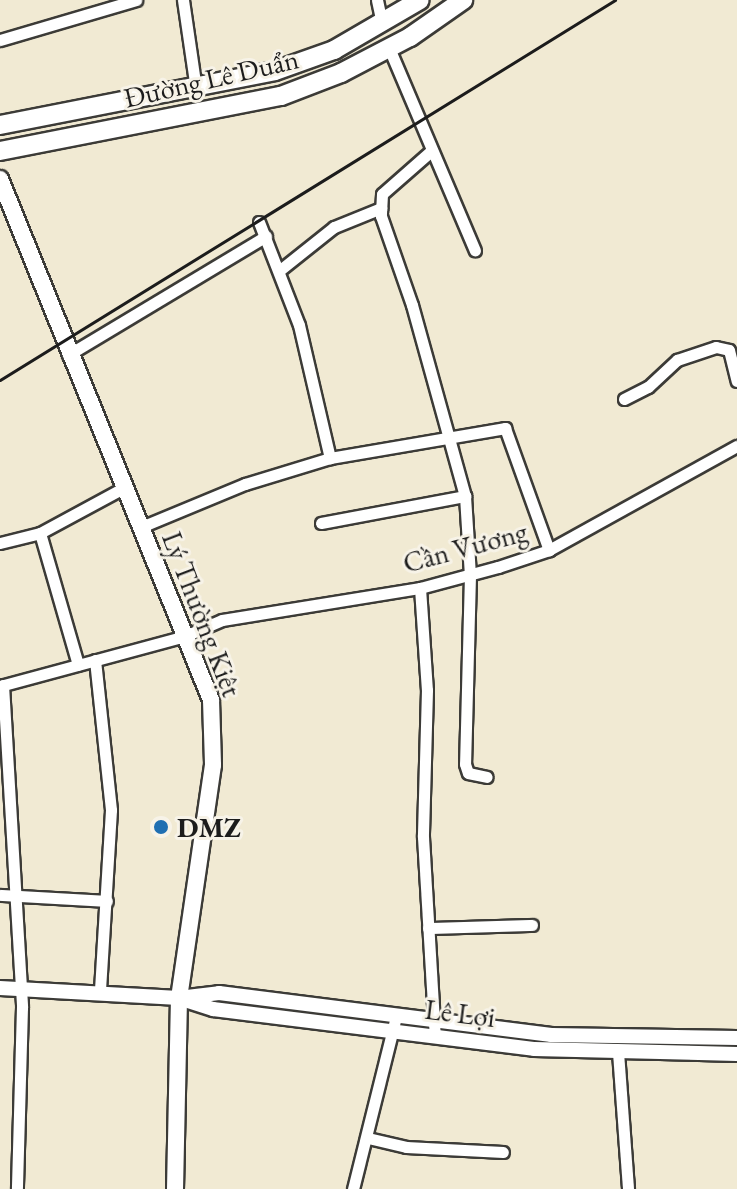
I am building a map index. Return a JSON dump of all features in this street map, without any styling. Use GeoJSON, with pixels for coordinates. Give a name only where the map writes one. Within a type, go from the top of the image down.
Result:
{"type":"FeatureCollection","features":[{"type":"Feature","properties":{"kind":"highway","name":"Đường Lê Duẩn"},"geometry":{"type":"LineString","coordinates":[[0,125],[196,89],[275,71],[382,24],[420,0]]}},
{"type":"Feature","properties":{"kind":"highway","name":"Đường Lê Duẩn"},"geometry":{"type":"LineString","coordinates":[[0,151],[281,96],[389,48],[463,0]]}},
{"type":"Feature","properties":{"kind":"main road","name":"Lý Thường Kiệt"},"geometry":{"type":"LineString","coordinates":[[0,179],[68,355],[211,700],[214,726],[179,998],[175,1189]]}},
{"type":"Feature","properties":{"kind":"street"},"geometry":{"type":"LineString","coordinates":[[0,40],[136,0]]}},
{"type":"Feature","properties":{"kind":"street"},"geometry":{"type":"LineString","coordinates":[[183,0],[196,89]]}},
{"type":"Feature","properties":{"kind":"street"},"geometry":{"type":"LineString","coordinates":[[377,0],[382,24]]}},
{"type":"Feature","properties":{"kind":"street"},"geometry":{"type":"LineString","coordinates":[[389,48],[475,251]]}},
{"type":"Feature","properties":{"kind":"street"},"geometry":{"type":"LineString","coordinates":[[431,151],[416,170],[392,182],[382,194],[381,208],[383,230],[412,305],[465,496],[470,575],[465,764],[468,773],[487,777]]}},
{"type":"Feature","properties":{"kind":"street"},"geometry":{"type":"LineString","coordinates":[[280,270],[334,227],[381,208]]}},
{"type":"Feature","properties":{"kind":"street"},"geometry":{"type":"LineString","coordinates":[[259,222],[299,325],[330,458]]}},
{"type":"Feature","properties":{"kind":"street"},"geometry":{"type":"LineString","coordinates":[[68,355],[266,236]]}},
{"type":"Feature","properties":{"kind":"street"},"geometry":{"type":"LineString","coordinates":[[624,399],[648,387],[677,360],[716,347],[729,350],[737,381]]}},
{"type":"Feature","properties":{"kind":"street"},"geometry":{"type":"LineString","coordinates":[[141,527],[245,484],[330,458],[447,436],[508,429],[549,550]]}},
{"type":"Feature","properties":{"kind":"street","name":"Cần Vương"},"geometry":{"type":"LineString","coordinates":[[2,686],[185,636],[222,620],[420,588],[549,550],[590,522],[737,446]]}},
{"type":"Feature","properties":{"kind":"street"},"geometry":{"type":"LineString","coordinates":[[0,543],[40,533],[125,487]]}},
{"type":"Feature","properties":{"kind":"street"},"geometry":{"type":"LineString","coordinates":[[321,523],[465,496]]}},
{"type":"Feature","properties":{"kind":"street"},"geometry":{"type":"LineString","coordinates":[[40,533],[78,665]]}},
{"type":"Feature","properties":{"kind":"street"},"geometry":{"type":"LineString","coordinates":[[420,588],[427,690],[423,837],[435,1037]]}},
{"type":"Feature","properties":{"kind":"street"},"geometry":{"type":"LineString","coordinates":[[95,660],[109,766],[107,901],[100,990]]}},
{"type":"Feature","properties":{"kind":"street"},"geometry":{"type":"LineString","coordinates":[[2,686],[19,987],[17,1189]]}},
{"type":"Feature","properties":{"kind":"street"},"geometry":{"type":"LineString","coordinates":[[0,895],[107,901]]}},
{"type":"Feature","properties":{"kind":"street"},"geometry":{"type":"LineString","coordinates":[[428,928],[532,925]]}},
{"type":"Feature","properties":{"kind":"street","name":"Lê Lợi"},"geometry":{"type":"LineString","coordinates":[[0,988],[100,990],[179,998],[213,1009],[435,1037],[679,1045],[737,1054]]}},
{"type":"Feature","properties":{"kind":"street","name":"Lê Lợi"},"geometry":{"type":"LineString","coordinates":[[179,998],[219,993],[433,1020],[534,1041],[618,1052],[737,1038]]}},
{"type":"Feature","properties":{"kind":"street"},"geometry":{"type":"LineString","coordinates":[[285,1018],[287,1002]]}},
{"type":"Feature","properties":{"kind":"street"},"geometry":{"type":"LineString","coordinates":[[353,1189],[396,1016]]}},
{"type":"Feature","properties":{"kind":"street"},"geometry":{"type":"LineString","coordinates":[[618,1052],[628,1189]]}},
{"type":"Feature","properties":{"kind":"street"},"geometry":{"type":"LineString","coordinates":[[368,1138],[406,1147],[503,1152]]}},
{"type":"Feature","properties":{"kind":"railway"},"geometry":{"type":"LineString","coordinates":[[0,380],[615,0]]}},
{"type":"Feature","properties":{"kind":"place","name":"DMZ"},"geometry":{"type":"Point","coordinates":[161,827]}}]}
